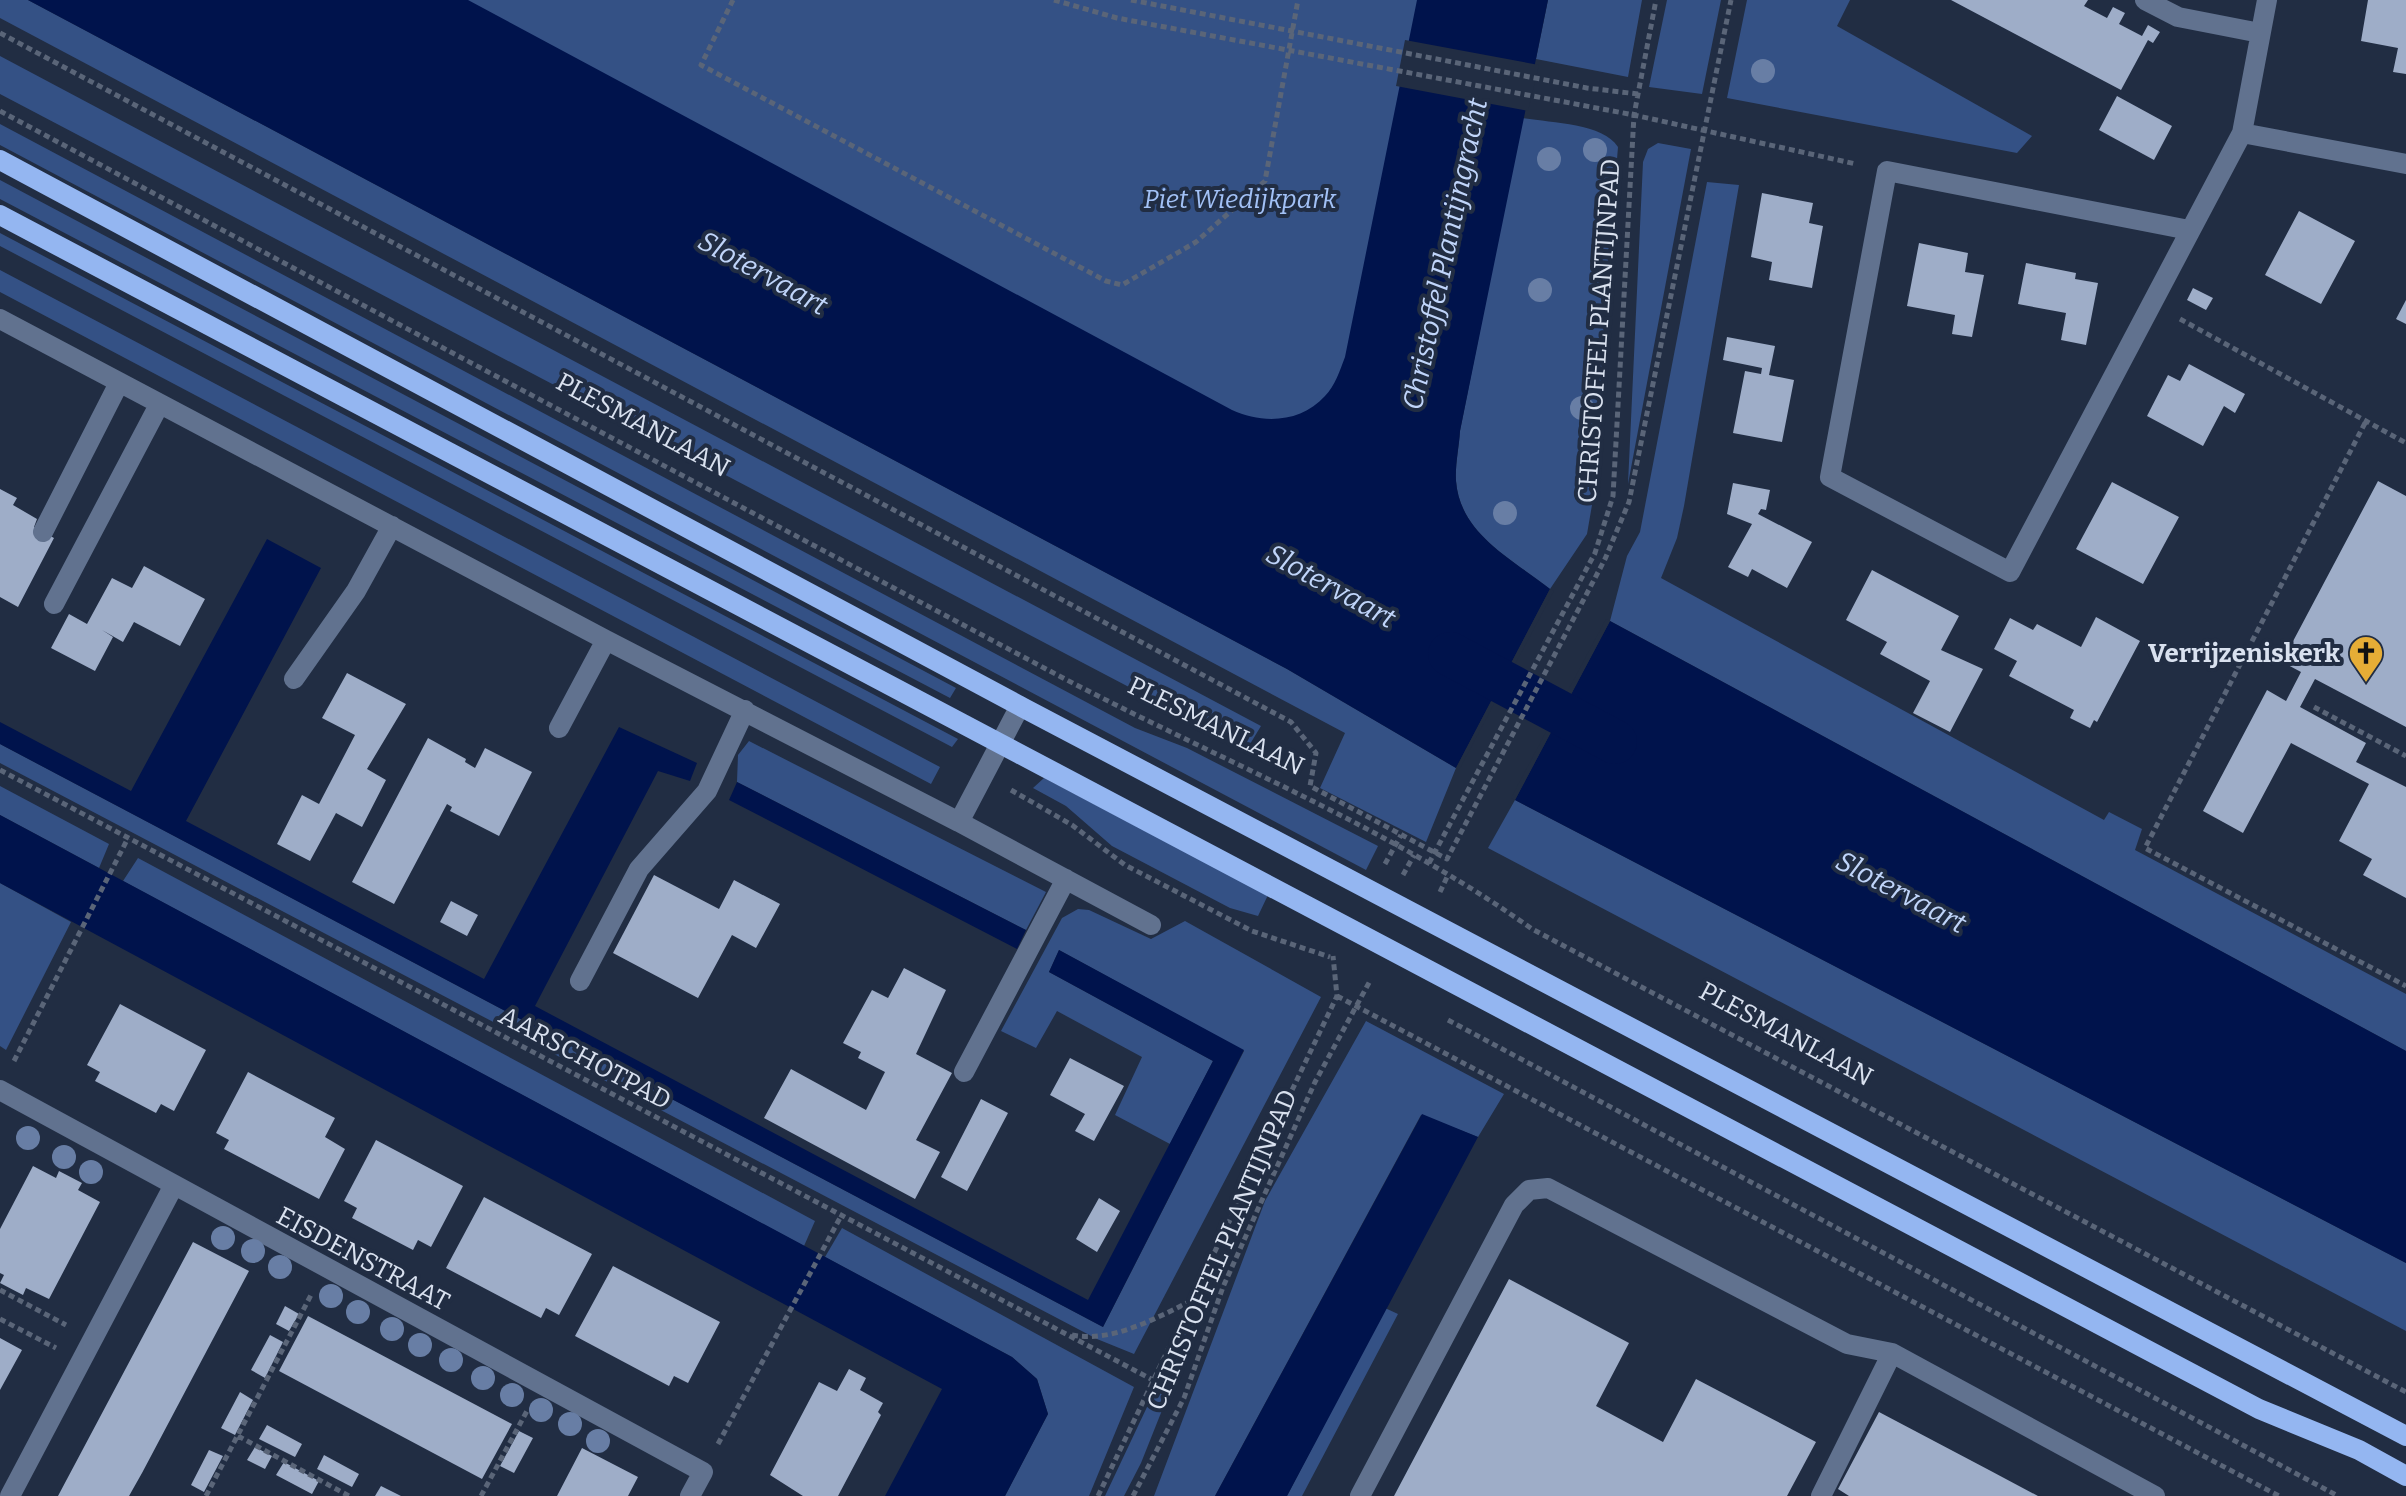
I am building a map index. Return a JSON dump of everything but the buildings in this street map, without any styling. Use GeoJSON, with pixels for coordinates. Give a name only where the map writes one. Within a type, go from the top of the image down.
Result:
{"type":"FeatureCollection","features":[{"type":"Feature","properties":{"kind":"main road"},"geometry":{"type":"LineString","coordinates":[[0,160],[1020,706],[2406,1436]]}},
{"type":"Feature","properties":{"kind":"main road"},"geometry":{"type":"LineString","coordinates":[[0,215],[2259,1409],[2359,1450],[2406,1476]]}},
{"type":"Feature","properties":{"kind":"street"},"geometry":{"type":"LineString","coordinates":[[2145,0],[2178,17],[2260,33]]}},
{"type":"Feature","properties":{"kind":"street"},"geometry":{"type":"LineString","coordinates":[[2189,230],[1887,171],[1830,477],[2010,572],[2242,133],[2267,0]]}},
{"type":"Feature","properties":{"kind":"street"},"geometry":{"type":"LineString","coordinates":[[2242,133],[2406,164]]}},
{"type":"Feature","properties":{"kind":"street"},"geometry":{"type":"LineString","coordinates":[[0,319],[1151,925]]}},
{"type":"Feature","properties":{"kind":"street"},"geometry":{"type":"LineString","coordinates":[[43,532],[119,383]]}},
{"type":"Feature","properties":{"kind":"street"},"geometry":{"type":"LineString","coordinates":[[54,604],[159,405]]}},
{"type":"Feature","properties":{"kind":"street"},"geometry":{"type":"LineString","coordinates":[[294,679],[356,591],[392,526]]}},
{"type":"Feature","properties":{"kind":"street"},"geometry":{"type":"LineString","coordinates":[[559,728],[606,640]]}},
{"type":"Feature","properties":{"kind":"street"},"geometry":{"type":"LineString","coordinates":[[959,822],[1020,706]]}},
{"type":"Feature","properties":{"kind":"street"},"geometry":{"type":"LineString","coordinates":[[580,981],[639,869],[707,791],[745,710]]}},
{"type":"Feature","properties":{"kind":"street"},"geometry":{"type":"LineString","coordinates":[[964,1072],[1066,879]]}},
{"type":"Feature","properties":{"kind":"street","name":"EISDENSTRAAT"},"geometry":{"type":"LineString","coordinates":[[0,1090],[703,1472]]}},
{"type":"Feature","properties":{"kind":"street"},"geometry":{"type":"LineString","coordinates":[[10,1496],[174,1185]]}},
{"type":"Feature","properties":{"kind":"street"},"geometry":{"type":"LineString","coordinates":[[1360,1496],[1514,1205],[1529,1190],[1548,1188],[1847,1344],[1892,1353],[2155,1496]]}},
{"type":"Feature","properties":{"kind":"street"},"geometry":{"type":"LineString","coordinates":[[1821,1496],[1892,1353]]}},
{"type":"Feature","properties":{"kind":"street"},"geometry":{"type":"LineString","coordinates":[[690,1496],[703,1472]]}},
{"type":"Feature","properties":{"kind":"path"},"geometry":{"type":"LineString","coordinates":[[733,0],[701,65],[1106,281],[1122,285],[1196,242],[1265,181],[1295,32],[1298,0]]}},
{"type":"Feature","properties":{"kind":"path"},"geometry":{"type":"LineString","coordinates":[[1054,0],[1117,18],[1634,115],[1706,134],[1887,171]]}},
{"type":"Feature","properties":{"kind":"path"},"geometry":{"type":"LineString","coordinates":[[1131,0],[1587,88],[1638,94]]}},
{"type":"Feature","properties":{"kind":"path","name":"CHRISTOFFEL PLANTIJNPAD"},"geometry":{"type":"LineString","coordinates":[[1429,863],[1595,553],[1613,496],[1634,115],[1656,0]]}},
{"type":"Feature","properties":{"kind":"path"},"geometry":{"type":"LineString","coordinates":[[0,33],[1291,722],[1316,753],[1310,786],[1447,859],[1605,559],[1629,502],[1731,0]]}},
{"type":"Feature","properties":{"kind":"path","name":"PLESMANLAAN"},"geometry":{"type":"LineString","coordinates":[[0,111],[1153,727],[1429,863],[1479,891],[1546,936],[2406,1392]]}},
{"type":"Feature","properties":{"kind":"path"},"geometry":{"type":"LineString","coordinates":[[2151,303],[2406,443]]}},
{"type":"Feature","properties":{"kind":"path"},"geometry":{"type":"LineString","coordinates":[[2365,423],[2145,848],[2406,986]]}},
{"type":"Feature","properties":{"kind":"path"},"geometry":{"type":"LineString","coordinates":[[2314,707],[2406,756]]}},
{"type":"Feature","properties":{"kind":"path","name":"AARSCHOTPAD"},"geometry":{"type":"LineString","coordinates":[[0,770],[1151,1379]]}},
{"type":"Feature","properties":{"kind":"path"},"geometry":{"type":"LineString","coordinates":[[984,775],[1072,825],[1125,865],[1252,931],[1342,963]]}},
{"type":"Feature","properties":{"kind":"path"},"geometry":{"type":"LineString","coordinates":[[12,1066],[128,838]]}},
{"type":"Feature","properties":{"kind":"path"},"geometry":{"type":"LineString","coordinates":[[1098,1496],[1151,1379],[1337,996],[1332,958]]}},
{"type":"Feature","properties":{"kind":"path"},"geometry":{"type":"LineString","coordinates":[[1362,974],[1379,983]]}},
{"type":"Feature","properties":{"kind":"path","name":"CHRISTOFFEL PLANTIJNPAD"},"geometry":{"type":"LineString","coordinates":[[1133,1496],[1184,1398],[1223,1287],[1315,1082],[1371,979]]}},
{"type":"Feature","properties":{"kind":"path"},"geometry":{"type":"LineString","coordinates":[[1337,996],[2279,1496]]}},
{"type":"Feature","properties":{"kind":"path"},"geometry":{"type":"LineString","coordinates":[[1444,1018],[2338,1496]]}},
{"type":"Feature","properties":{"kind":"path"},"geometry":{"type":"LineString","coordinates":[[703,1472],[841,1216]]}},
{"type":"Feature","properties":{"kind":"path"},"geometry":{"type":"LineString","coordinates":[[206,1496],[325,1269]]}},
{"type":"Feature","properties":{"kind":"path"},"geometry":{"type":"LineString","coordinates":[[0,1290],[92,1339]]}},
{"type":"Feature","properties":{"kind":"path"},"geometry":{"type":"LineString","coordinates":[[1063,1333],[1089,1338],[1109,1335],[1189,1302]]}},
{"type":"Feature","properties":{"kind":"path"},"geometry":{"type":"LineString","coordinates":[[0,1319],[81,1362]]}},
{"type":"Feature","properties":{"kind":"path"},"geometry":{"type":"LineString","coordinates":[[481,1496],[542,1384]]}},
{"type":"Feature","properties":{"kind":"path"},"geometry":{"type":"LineString","coordinates":[[238,1436],[349,1496]]}},
{"type":"Feature","properties":{"kind":"green space"},"geometry":{"type":"Polygon","coordinates":[[[0,0],[28,0],[1287,669],[1456,768],[1426,842],[1320,788],[1345,733],[0,18],[0,0]]]}},
{"type":"Feature","properties":{"kind":"green space","name":"Piet Wiedijkpark"},"geometry":{"type":"Polygon","coordinates":[[[436,0],[1469,0],[1331,473],[436,0]]]}},
{"type":"Feature","properties":{"kind":"green space"},"geometry":{"type":"Polygon","coordinates":[[[1548,0],[1642,0],[1628,77],[1536,59],[1548,0]]]}},
{"type":"Feature","properties":{"kind":"green space"},"geometry":{"type":"Polygon","coordinates":[[[1667,0],[1721,0],[1702,94],[1649,87],[1667,0]]]}},
{"type":"Feature","properties":{"kind":"green space"},"geometry":{"type":"Polygon","coordinates":[[[1747,0],[1850,0],[1837,26],[2032,136],[2017,153],[1727,98],[1747,0]]]}},
{"type":"Feature","properties":{"kind":"green space"},"geometry":{"type":"Polygon","coordinates":[[[0,56],[1261,726],[1247,749],[0,94],[0,56]]]}},
{"type":"Feature","properties":{"kind":"green space"},"geometry":{"type":"Polygon","coordinates":[[[1522,118],[1588,129],[1611,139],[1618,147],[1604,317],[1601,453],[1587,534],[1550,589],[1477,531],[1460,500],[1456,481],[1460,431],[1522,118]]]}},
{"type":"Feature","properties":{"kind":"green space"},"geometry":{"type":"Polygon","coordinates":[[[0,124],[1135,728],[1187,748],[1378,846],[1366,870],[0,145],[0,124]]]}},
{"type":"Feature","properties":{"kind":"green space"},"geometry":{"type":"Polygon","coordinates":[[[1658,143],[1691,149],[1628,484],[1643,162],[1648,149],[1658,143]]]}},
{"type":"Feature","properties":{"kind":"green space"},"geometry":{"type":"Polygon","coordinates":[[[0,180],[956,688],[950,698],[0,199],[0,180]]]}},
{"type":"Feature","properties":{"kind":"green space"},"geometry":{"type":"Polygon","coordinates":[[[1707,182],[1739,185],[1684,506],[1677,538],[1661,578],[2104,820],[2109,812],[2142,829],[2135,850],[2406,994],[2406,1051],[1610,621],[1627,556],[1640,532],[1707,182]]]}},
{"type":"Feature","properties":{"kind":"green space"},"geometry":{"type":"Polygon","coordinates":[[[0,233],[958,739],[952,747],[0,246],[0,233]]]}},
{"type":"Feature","properties":{"kind":"green space"},"geometry":{"type":"Polygon","coordinates":[[[0,270],[940,767],[931,784],[0,292],[0,270]]]}},
{"type":"Feature","properties":{"kind":"green space"},"geometry":{"type":"Polygon","coordinates":[[[749,741],[1046,892],[1026,930],[737,782],[738,755],[749,741]]]}},
{"type":"Feature","properties":{"kind":"green space"},"geometry":{"type":"Polygon","coordinates":[[[0,744],[1103,1327],[1244,1051],[1059,950],[1049,972],[1213,1061],[1170,1144],[1115,1115],[1142,1057],[1057,1011],[1036,1048],[1001,1031],[1062,918],[1078,909],[1089,910],[1151,939],[1185,921],[1321,997],[1134,1354],[1097,1339],[0,763],[0,744]]]}},
{"type":"Feature","properties":{"kind":"green space"},"geometry":{"type":"Polygon","coordinates":[[[1044,778],[1268,895],[1258,916],[1230,908],[1112,846],[1066,806],[1033,788],[1044,778]]]}},
{"type":"Feature","properties":{"kind":"green space"},"geometry":{"type":"Polygon","coordinates":[[[0,786],[109,844],[99,868],[0,815],[0,786]]]}},
{"type":"Feature","properties":{"kind":"green space"},"geometry":{"type":"Polygon","coordinates":[[[1515,800],[2406,1263],[2406,1331],[1488,848],[1515,800]]]}},
{"type":"Feature","properties":{"kind":"green space"},"geometry":{"type":"Polygon","coordinates":[[[138,858],[815,1221],[804,1246],[123,881],[138,858]]]}},
{"type":"Feature","properties":{"kind":"green space"},"geometry":{"type":"Polygon","coordinates":[[[0,883],[71,922],[6,1050],[0,1046],[0,883]]]}},
{"type":"Feature","properties":{"kind":"green space"},"geometry":{"type":"Polygon","coordinates":[[[1366,1021],[1504,1094],[1478,1137],[1421,1115],[1215,1496],[1154,1496],[1265,1201],[1366,1021]]]}},
{"type":"Feature","properties":{"kind":"green space"},"geometry":{"type":"Polygon","coordinates":[[[842,1228],[1134,1387],[1089,1496],[1005,1496],[1048,1414],[1037,1379],[1012,1357],[825,1257],[842,1228]]]}},
{"type":"Feature","properties":{"kind":"green space"},"geometry":{"type":"Polygon","coordinates":[[[1385,1308],[1398,1314],[1302,1496],[1287,1496],[1385,1308]]]}},
{"type":"Feature","properties":{"kind":"green space"},"geometry":{"type":"Polygon","coordinates":[[[1194,1319],[1194,1330],[1141,1463],[1124,1496],[1105,1496],[1181,1335],[1194,1319]]]}},
{"type":"Feature","properties":{"kind":"water","name":"Christoffel Plantijngracht"},"geometry":{"type":"Polygon","coordinates":[[[28,0],[468,0],[1232,410],[1268,419],[1293,416],[1315,405],[1332,388],[1345,357],[1417,0],[1548,0],[1460,431],[1456,481],[1460,500],[1477,531],[1550,589],[1456,768],[1287,669],[28,0]]]}},
{"type":"Feature","properties":{"kind":"water"},"geometry":{"type":"Polygon","coordinates":[[[267,539],[321,568],[186,821],[484,979],[619,727],[697,763],[690,781],[658,771],[535,1006],[1088,1300],[1213,1061],[1049,972],[1059,950],[1244,1050],[1103,1327],[0,744],[0,722],[131,791],[267,539]]]}},
{"type":"Feature","properties":{"kind":"water"},"geometry":{"type":"Polygon","coordinates":[[[1610,621],[2406,1051],[2406,1263],[1515,800],[1610,621]]]}},
{"type":"Feature","properties":{"kind":"water"},"geometry":{"type":"Polygon","coordinates":[[[737,782],[1026,930],[1017,949],[729,800],[737,782]]]}},
{"type":"Feature","properties":{"kind":"water"},"geometry":{"type":"Polygon","coordinates":[[[0,815],[1012,1357],[1037,1379],[1048,1414],[1005,1496],[885,1496],[942,1389],[0,883],[0,815]]]}},
{"type":"Feature","properties":{"kind":"water"},"geometry":{"type":"Polygon","coordinates":[[[1422,1114],[1478,1137],[1287,1496],[1215,1496],[1422,1114]]]}},
{"type":"Feature","properties":{"kind":"pier"},"geometry":{"type":"Polygon","coordinates":[[[1405,40],[1539,65],[1528,111],[1396,86],[1405,40]]]}},
{"type":"Feature","properties":{"kind":"pier"},"geometry":{"type":"Polygon","coordinates":[[[1550,589],[1554,591],[1459,770],[1456,768],[1550,589]]]}},
{"type":"Feature","properties":{"kind":"pier"},"geometry":{"type":"Polygon","coordinates":[[[1606,619],[1610,621],[1515,800],[1511,798],[1606,619]]]}},
{"type":"Feature","properties":{"kind":"waterway","name":"Slotervaart"},"geometry":{"type":"LineString","coordinates":[[1450,654],[1615,742]]}},
{"type":"Feature","properties":{"kind":"place","name":"Verrijzeniskerk"},"geometry":{"type":"Point","coordinates":[2366,684]}}]}
